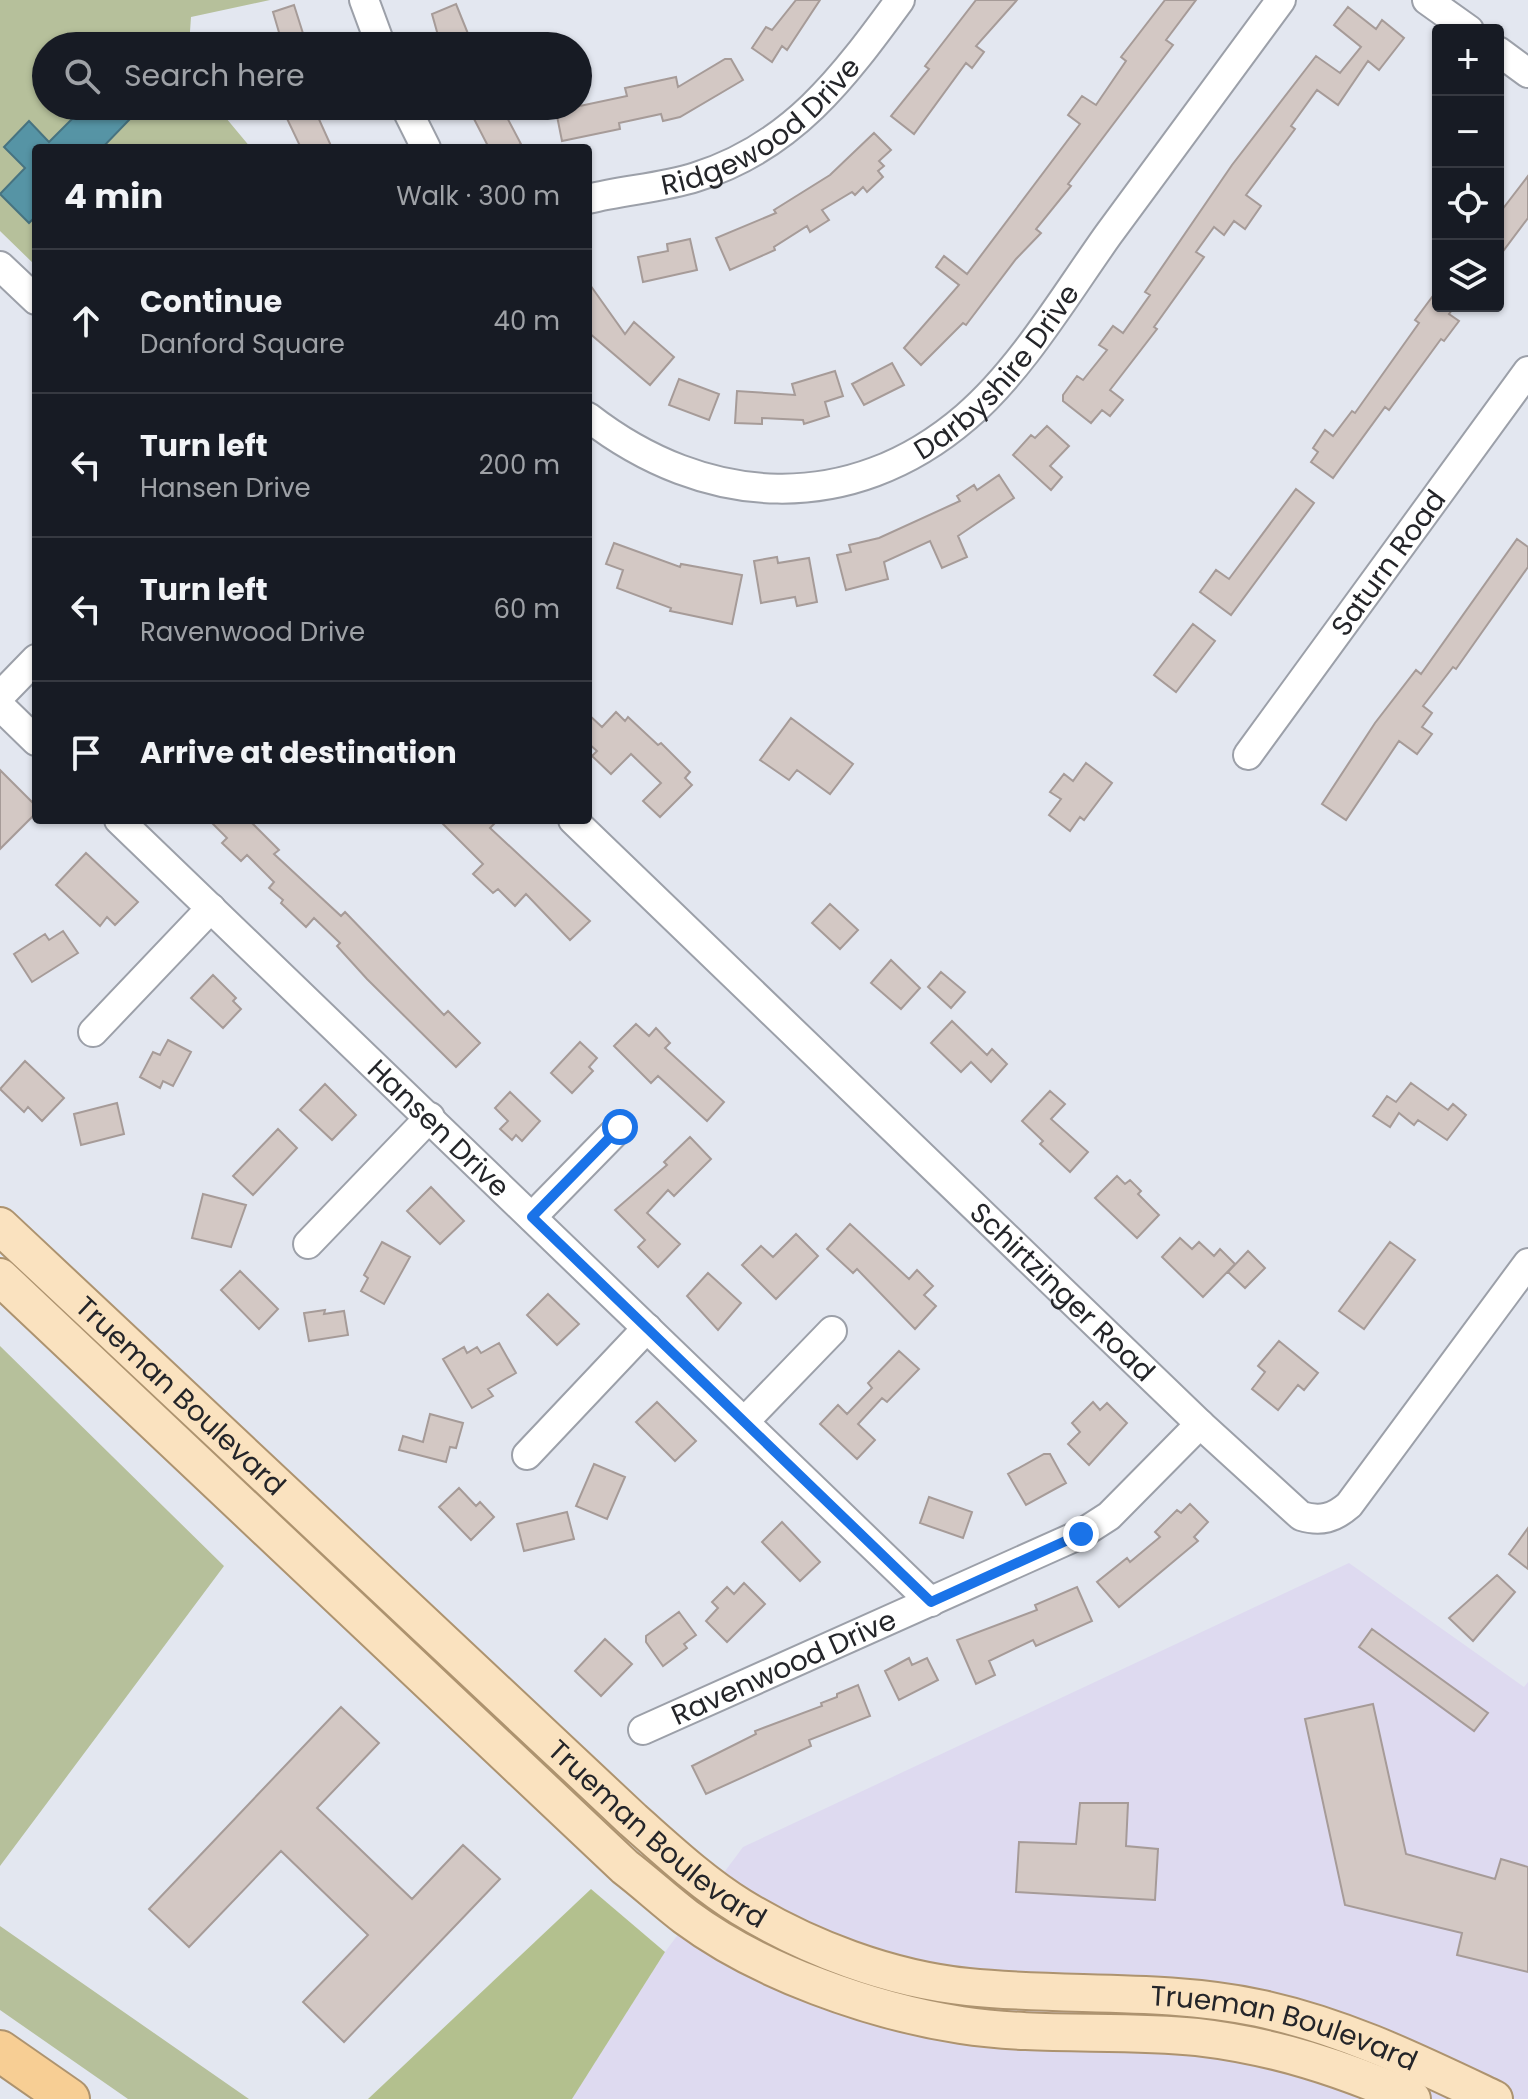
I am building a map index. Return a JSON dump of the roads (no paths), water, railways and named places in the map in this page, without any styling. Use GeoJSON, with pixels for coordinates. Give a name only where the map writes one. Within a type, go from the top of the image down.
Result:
{"type":"FeatureCollection","features":[{"type":"Feature","properties":{"kind":"highway"},"geometry":{"type":"LineString","coordinates":[[0,2051],[69,2099]]}},
{"type":"Feature","properties":{"kind":"main road","name":"Trueman Boulevard"},"geometry":{"type":"LineString","coordinates":[[0,1226],[578,1770],[686,1866],[741,1907],[857,1962],[966,1987],[1136,1995],[1256,2008],[1363,2037],[1494,2099]]}},
{"type":"Feature","properties":{"kind":"main road","name":"Trueman Boulevard"},"geometry":{"type":"LineString","coordinates":[[0,1277],[625,1867],[688,1918],[717,1936],[847,1998],[904,2013],[963,2025],[1195,2037],[1253,2045],[1349,2071],[1412,2099]]}},
{"type":"Feature","properties":{"kind":"street"},"geometry":{"type":"LineString","coordinates":[[364,0],[376,32]]}},
{"type":"Feature","properties":{"kind":"street","name":"Ridgewood Drive"},"geometry":{"type":"LineString","coordinates":[[592,198],[694,178],[747,158],[771,144],[830,89],[900,0]]}},
{"type":"Feature","properties":{"kind":"street","name":"Darbyshire Drive"},"geometry":{"type":"LineString","coordinates":[[592,420],[646,457],[680,473],[719,484],[757,488],[833,483],[904,458],[940,437],[969,415],[1020,356],[1281,0]]}},
{"type":"Feature","properties":{"kind":"street"},"geometry":{"type":"LineString","coordinates":[[1427,0],[1461,24]]}},
{"type":"Feature","properties":{"kind":"street"},"geometry":{"type":"LineString","coordinates":[[1504,55],[1528,73]]}},
{"type":"Feature","properties":{"kind":"street"},"geometry":{"type":"LineString","coordinates":[[412,120],[424,144]]}},
{"type":"Feature","properties":{"kind":"street"},"geometry":{"type":"LineString","coordinates":[[0,266],[32,296]]}},
{"type":"Feature","properties":{"kind":"street","name":"Saturn Road"},"geometry":{"type":"LineString","coordinates":[[1248,755],[1528,371]]}},
{"type":"Feature","properties":{"kind":"street"},"geometry":{"type":"LineString","coordinates":[[0,696],[32,663]]}},
{"type":"Feature","properties":{"kind":"street"},"geometry":{"type":"LineString","coordinates":[[0,706],[32,737]]}},
{"type":"Feature","properties":{"kind":"street","name":"Hansen Drive"},"geometry":{"type":"LineString","coordinates":[[123,824],[931,1602]]}},
{"type":"Feature","properties":{"kind":"street","name":"Schirtzinger Road"},"geometry":{"type":"LineString","coordinates":[[577,824],[1293,1512],[1312,1520],[1332,1517],[1349,1505],[1528,1263]]}},
{"type":"Feature","properties":{"kind":"street"},"geometry":{"type":"LineString","coordinates":[[93,1032],[211,908]]}},
{"type":"Feature","properties":{"kind":"street"},"geometry":{"type":"LineString","coordinates":[[308,1244],[430,1117]]}},
{"type":"Feature","properties":{"kind":"street"},"geometry":{"type":"LineString","coordinates":[[532,1217],[620,1127]]}},
{"type":"Feature","properties":{"kind":"street"},"geometry":{"type":"LineString","coordinates":[[527,1455],[647,1328]]}},
{"type":"Feature","properties":{"kind":"street"},"geometry":{"type":"LineString","coordinates":[[745,1421],[832,1331]]}},
{"type":"Feature","properties":{"kind":"street","name":"Ravenwood Drive"},"geometry":{"type":"LineString","coordinates":[[643,1730],[1055,1547],[1109,1516],[1200,1424]]}},
{"type":"Feature","properties":{"kind":"water"},"geometry":{"type":"Polygon","coordinates":[[[71,120],[129,120],[106,144],[32,144],[32,220],[29,223],[0,194],[25,168],[4,147],[29,121],[49,142],[71,120]]]}}]}
